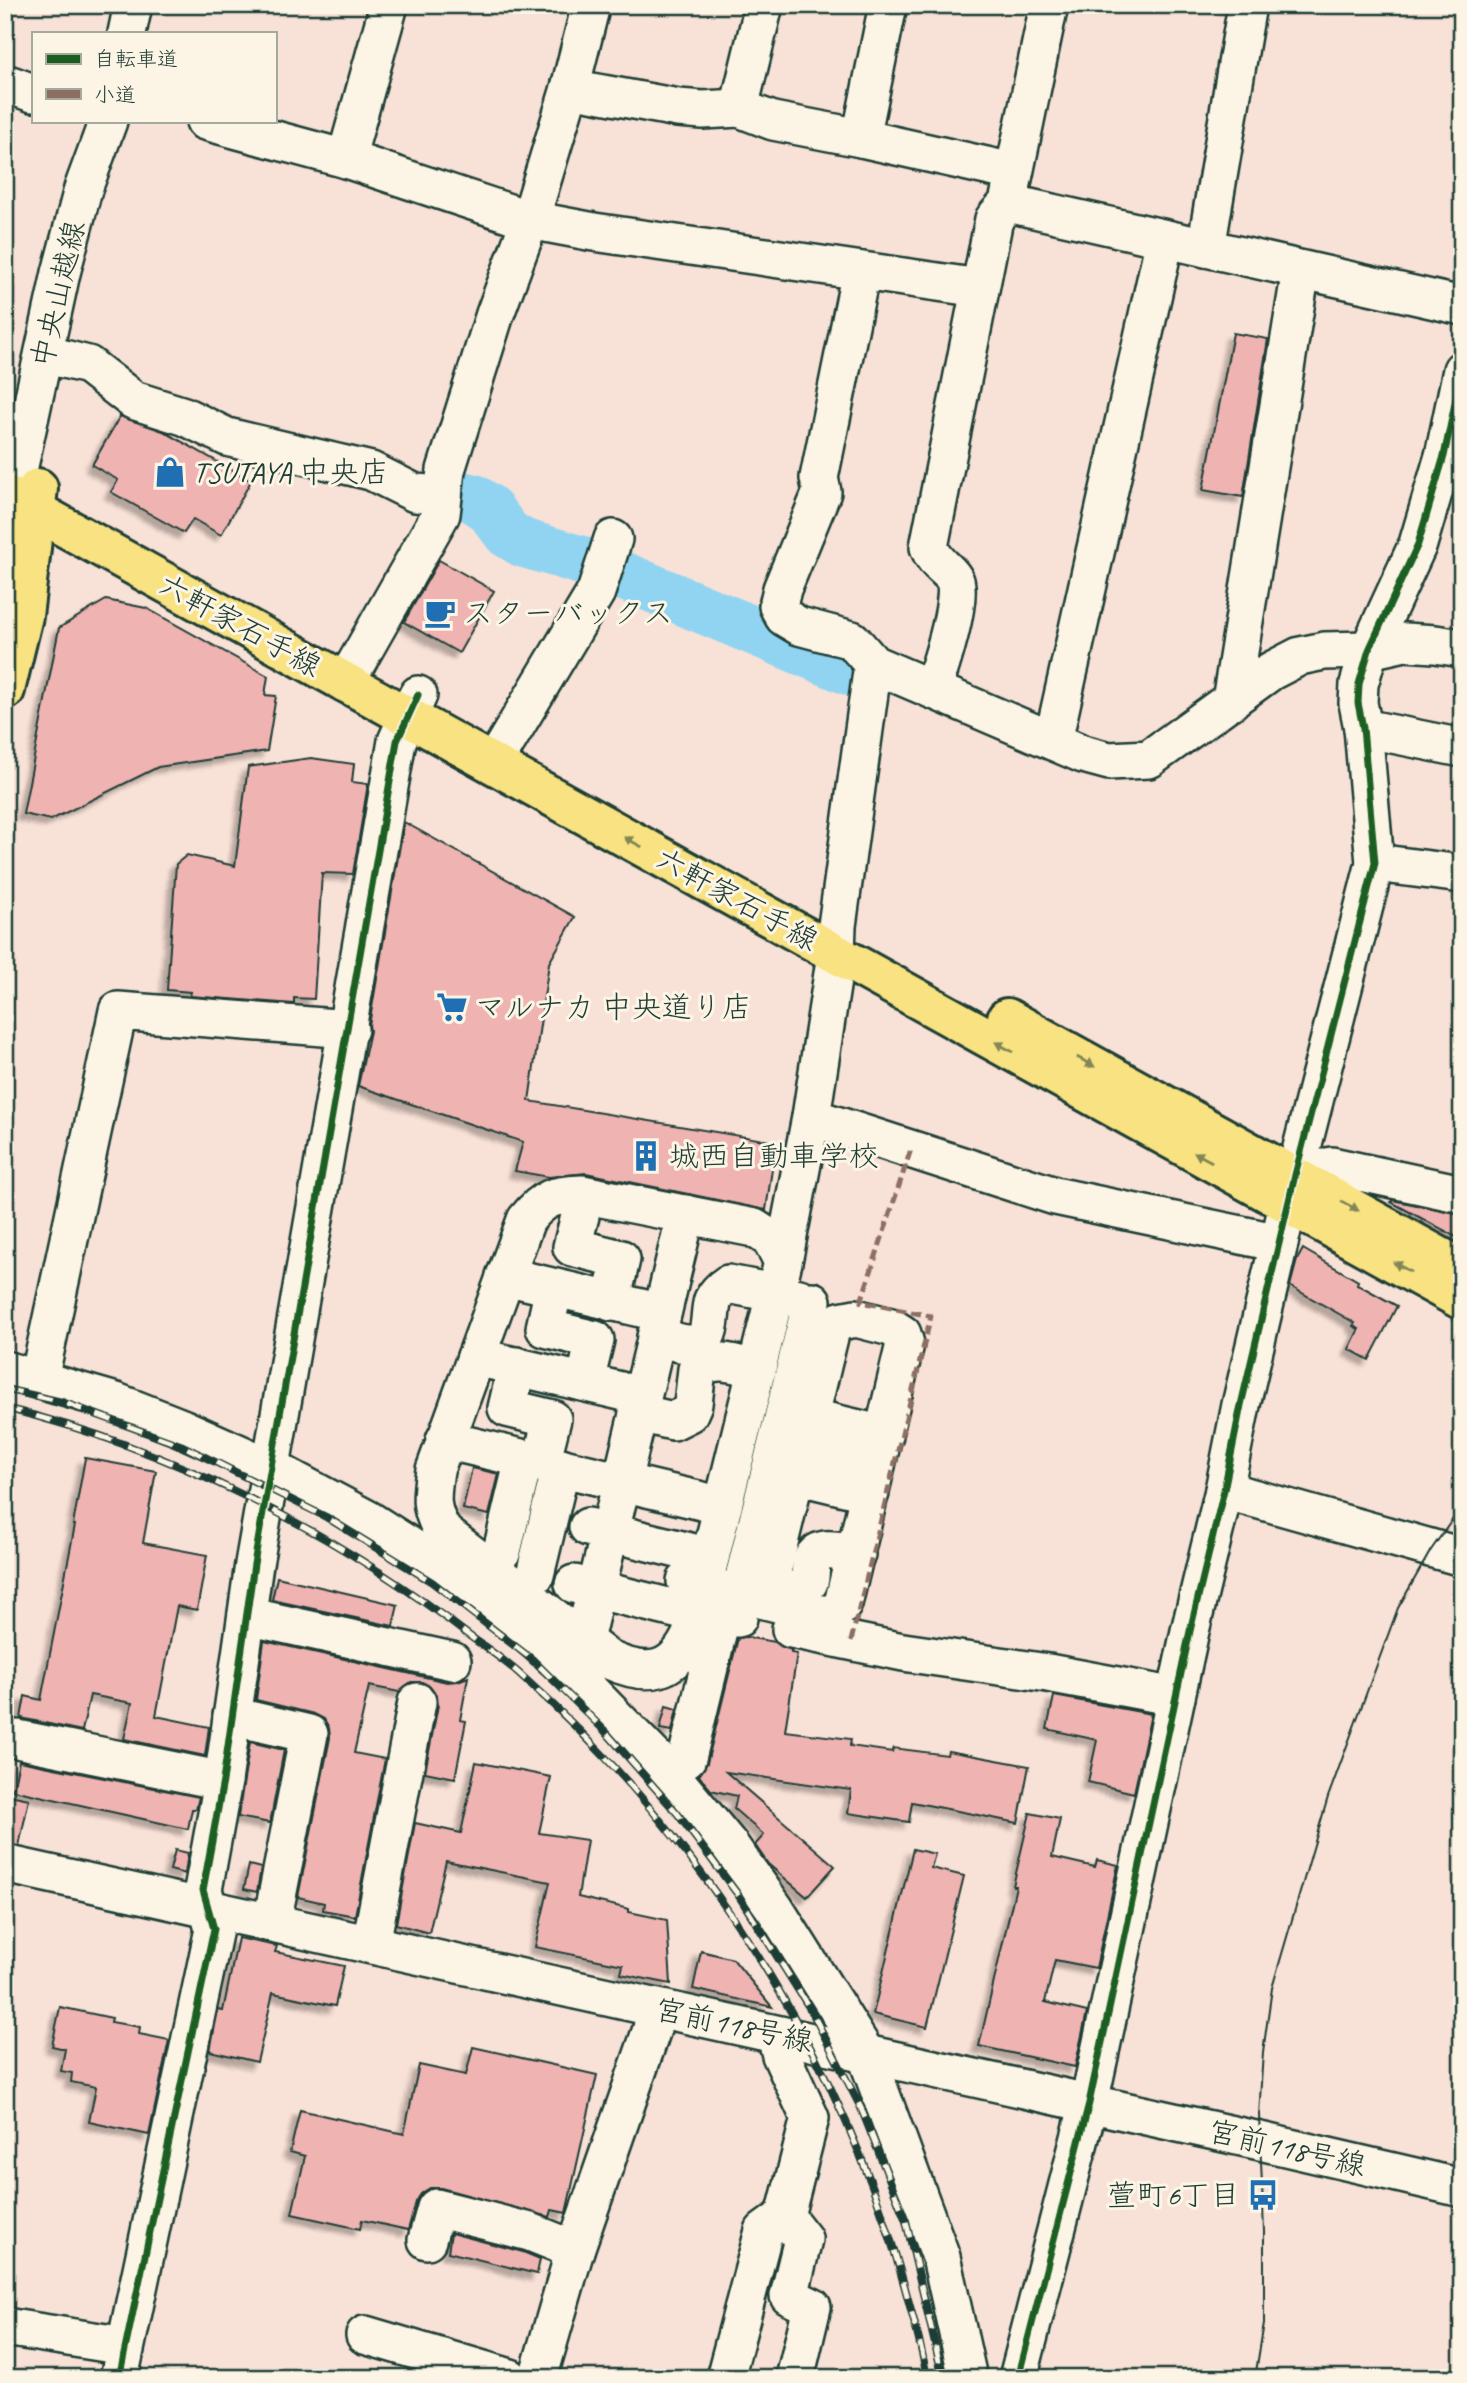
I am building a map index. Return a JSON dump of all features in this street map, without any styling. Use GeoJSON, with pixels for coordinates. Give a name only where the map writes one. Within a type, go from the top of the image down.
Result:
{"type":"FeatureCollection","features":[{"type":"Feature","properties":{"kind":"main road","name":"六軒家石手線"},"geometry":{"type":"LineString","coordinates":[[17,494],[413,706],[1291,1190],[1462,1300]]}},
{"type":"Feature","properties":{"kind":"main road"},"geometry":{"type":"LineString","coordinates":[[5,691],[23,616],[17,494]]}},
{"type":"Feature","properties":{"kind":"main road","name":"六軒家石手線"},"geometry":{"type":"LineString","coordinates":[[1291,1190],[1462,1269]]}},
{"type":"Feature","properties":{"kind":"street"},"geometry":{"type":"LineString","coordinates":[[127,32],[133,5]]}},
{"type":"Feature","properties":{"kind":"street"},"geometry":{"type":"LineString","coordinates":[[346,159],[389,5]]}},
{"type":"Feature","properties":{"kind":"street"},"geometry":{"type":"LineString","coordinates":[[351,673],[441,514],[450,457],[495,314],[530,220],[592,5]]}},
{"type":"Feature","properties":{"kind":"street"},"geometry":{"type":"LineString","coordinates":[[739,108],[764,5]]}},
{"type":"Feature","properties":{"kind":"street"},"geometry":{"type":"LineString","coordinates":[[860,138],[888,5]]}},
{"type":"Feature","properties":{"kind":"street"},"geometry":{"type":"LineString","coordinates":[[932,689],[942,664],[958,590],[954,578],[934,560],[929,547],[994,219],[1011,187],[1049,5]]}},
{"type":"Feature","properties":{"kind":"street"},"geometry":{"type":"LineString","coordinates":[[1206,248],[1247,5]]}},
{"type":"Feature","properties":{"kind":"street"},"geometry":{"type":"LineString","coordinates":[[5,83],[32,93]]}},
{"type":"Feature","properties":{"kind":"street"},"geometry":{"type":"LineString","coordinates":[[570,88],[678,108],[739,108],[774,121],[860,138],[1165,239],[1462,306]]}},
{"type":"Feature","properties":{"kind":"street"},"geometry":{"type":"LineString","coordinates":[[209,122],[346,159],[530,220],[594,232],[979,288]]}},
{"type":"Feature","properties":{"kind":"street","name":"中央山越線"},"geometry":{"type":"LineString","coordinates":[[17,494],[53,357],[78,281],[97,202],[106,127]]}},
{"type":"Feature","properties":{"kind":"street"},"geometry":{"type":"LineString","coordinates":[[1053,741],[1165,239]]}},
{"type":"Feature","properties":{"kind":"street"},"geometry":{"type":"LineString","coordinates":[[1231,701],[1301,270]]}},
{"type":"Feature","properties":{"kind":"street"},"geometry":{"type":"LineString","coordinates":[[861,271],[819,478],[822,492],[782,589],[778,606],[784,617],[799,626],[852,640],[873,664],[1083,754],[1110,761],[1149,759],[1271,671],[1300,656],[1324,651],[1369,650],[1405,642],[1462,648]]}},
{"type":"Feature","properties":{"kind":"street"},"geometry":{"type":"LineString","coordinates":[[53,357],[88,365],[133,400],[184,416],[227,437],[372,471],[415,493],[443,495]]}},
{"type":"Feature","properties":{"kind":"street"},"geometry":{"type":"LineString","coordinates":[[1018,2378],[1089,2103],[1176,1698],[1291,1190],[1375,863],[1359,684],[1369,650],[1418,544],[1444,456],[1462,370]]}},
{"type":"Feature","properties":{"kind":"street"},"geometry":{"type":"LineString","coordinates":[[499,754],[596,592],[613,539]]}},
{"type":"Feature","properties":{"kind":"street"},"geometry":{"type":"LineString","coordinates":[[612,1714],[662,1667],[682,1653],[691,1634],[694,1586],[713,1504],[772,1281],[811,1117],[873,664]]}},
{"type":"Feature","properties":{"kind":"street"},"geometry":{"type":"LineString","coordinates":[[5,2328],[122,2362],[214,1929],[203,1890],[223,1781],[271,1468],[397,741],[413,706]]}},
{"type":"Feature","properties":{"kind":"street"},"geometry":{"type":"LineString","coordinates":[[1363,728],[1462,748]]}},
{"type":"Feature","properties":{"kind":"street"},"geometry":{"type":"LineString","coordinates":[[1375,863],[1462,874]]}},
{"type":"Feature","properties":{"kind":"street"},"geometry":{"type":"LineString","coordinates":[[349,1029],[118,1011],[22,1375],[116,1402],[182,1428],[271,1468],[367,1519],[447,1570],[518,1625],[578,1679],[666,1769],[730,1846],[768,1898],[866,2054],[942,2257],[968,2378]]}},
{"type":"Feature","properties":{"kind":"street"},"geometry":{"type":"LineString","coordinates":[[811,1117],[1055,1196],[1279,1243]]}},
{"type":"Feature","properties":{"kind":"street"},"geometry":{"type":"LineString","coordinates":[[1291,1190],[1332,1166],[1462,1194]]}},
{"type":"Feature","properties":{"kind":"street"},"geometry":{"type":"LineString","coordinates":[[621,1395],[595,1340],[544,1328],[528,1282],[526,1220],[540,1203],[559,1195],[582,1194],[671,1223]]}},
{"type":"Feature","properties":{"kind":"street"},"geometry":{"type":"LineString","coordinates":[[662,1667],[644,1671],[629,1669],[610,1660],[581,1599],[444,1533],[433,1516],[431,1494],[435,1470],[456,1443],[496,1361],[528,1282],[547,1223],[556,1216],[568,1213],[754,1228],[771,1239],[772,1281]]}},
{"type":"Feature","properties":{"kind":"street"},"geometry":{"type":"LineString","coordinates":[[580,1216],[572,1247],[621,1259],[642,1315]]}},
{"type":"Feature","properties":{"kind":"street"},"geometry":{"type":"LineString","coordinates":[[581,1599],[610,1479],[621,1395],[642,1315],[671,1223]]}},
{"type":"Feature","properties":{"kind":"street"},"geometry":{"type":"LineString","coordinates":[[528,1282],[642,1315],[687,1344],[698,1343],[706,1335],[711,1327],[714,1298],[728,1284],[772,1281],[826,1311],[891,1327],[902,1335],[905,1344],[884,1435],[863,1491]]}},
{"type":"Feature","properties":{"kind":"street"},"geometry":{"type":"LineString","coordinates":[[758,1593],[831,1329],[826,1311]]}},
{"type":"Feature","properties":{"kind":"street"},"geometry":{"type":"LineString","coordinates":[[496,1361],[621,1395],[673,1421],[689,1413],[693,1404],[697,1369],[715,1360],[744,1384],[807,1417],[884,1435]]}},
{"type":"Feature","properties":{"kind":"street"},"geometry":{"type":"LineString","coordinates":[[496,1361],[507,1408],[552,1419],[542,1463],[535,1574]]}},
{"type":"Feature","properties":{"kind":"street"},"geometry":{"type":"LineString","coordinates":[[758,1593],[796,1475],[807,1417]]}},
{"type":"Feature","properties":{"kind":"street"},"geometry":{"type":"LineString","coordinates":[[598,1530],[646,1571],[694,1586],[758,1593],[799,1592],[809,1582],[813,1557],[819,1551],[831,1548],[856,1554],[863,1491],[862,1461],[821,1451],[807,1417]]}},
{"type":"Feature","properties":{"kind":"street"},"geometry":{"type":"LineString","coordinates":[[456,1443],[713,1504]]}},
{"type":"Feature","properties":{"kind":"street"},"geometry":{"type":"LineString","coordinates":[[456,1443],[453,1486],[455,1510],[462,1521],[535,1574],[581,1599],[625,1645],[646,1649],[658,1645],[669,1634],[694,1586]]}},
{"type":"Feature","properties":{"kind":"street"},"geometry":{"type":"LineString","coordinates":[[502,1551],[542,1463]]}},
{"type":"Feature","properties":{"kind":"street"},"geometry":{"type":"LineString","coordinates":[[796,1475],[863,1491]]}},
{"type":"Feature","properties":{"kind":"street"},"geometry":{"type":"LineString","coordinates":[[1224,1490],[1462,1557]]}},
{"type":"Feature","properties":{"kind":"street"},"geometry":{"type":"LineString","coordinates":[[581,1599],[646,1571],[694,1586]]}},
{"type":"Feature","properties":{"kind":"street"},"geometry":{"type":"LineString","coordinates":[[666,1769],[687,1758],[722,1614],[903,1652],[1048,1673],[1176,1698]]}},
{"type":"Feature","properties":{"kind":"street"},"geometry":{"type":"LineString","coordinates":[[247,1616],[452,1661]]}},
{"type":"Feature","properties":{"kind":"street"},"geometry":{"type":"LineString","coordinates":[[371,1944],[417,1702]]}},
{"type":"Feature","properties":{"kind":"street"},"geometry":{"type":"LineString","coordinates":[[232,1716],[309,1734],[272,1922]]}},
{"type":"Feature","properties":{"kind":"street"},"geometry":{"type":"LineString","coordinates":[[17,1739],[223,1781]]}},
{"type":"Feature","properties":{"kind":"street","name":"宮前118号線"},"geometry":{"type":"LineString","coordinates":[[5,1864],[1462,2188]]}},
{"type":"Feature","properties":{"kind":"street"},"geometry":{"type":"LineString","coordinates":[[538,2378],[575,2250],[652,2029],[655,2008]]}},
{"type":"Feature","properties":{"kind":"street"},"geometry":{"type":"LineString","coordinates":[[725,2378],[764,2231],[785,2216],[810,2118],[781,2055],[776,2035]]}},
{"type":"Feature","properties":{"kind":"street"},"geometry":{"type":"LineString","coordinates":[[428,2240],[436,2208],[530,2232],[575,2250]]}},
{"type":"Feature","properties":{"kind":"street"},"geometry":{"type":"LineString","coordinates":[[785,2216],[803,2239],[789,2296],[812,2307],[795,2378]]}},
{"type":"Feature","properties":{"kind":"street"},"geometry":{"type":"LineString","coordinates":[[365,2335],[510,2378]]}},
{"type":"Feature","properties":{"kind":"building"},"geometry":{"type":"Polygon","coordinates":[[[1233,333],[1268,339],[1243,497],[1203,490],[1233,333]]]}},
{"type":"Feature","properties":{"kind":"building","name":"TSUTAYA 中央店"},"geometry":{"type":"Polygon","coordinates":[[[120,416],[163,431],[251,481],[221,535],[193,519],[184,533],[111,492],[118,480],[92,465],[120,416]]]}},
{"type":"Feature","properties":{"kind":"building"},"geometry":{"type":"Polygon","coordinates":[[[439,560],[494,591],[459,653],[404,622],[439,560]]]}},
{"type":"Feature","properties":{"kind":"building"},"geometry":{"type":"Polygon","coordinates":[[[106,600],[146,608],[268,676],[265,695],[276,696],[267,751],[158,767],[51,820],[23,814],[59,628],[106,600]]]}},
{"type":"Feature","properties":{"kind":"building"},"geometry":{"type":"Polygon","coordinates":[[[311,758],[354,764],[352,782],[368,784],[353,874],[322,873],[314,999],[294,998],[294,1004],[190,996],[191,992],[167,990],[176,864],[187,855],[235,866],[248,767],[311,758]]]}},
{"type":"Feature","properties":{"kind":"building","name":"マルナカ 中央道り店"},"geometry":{"type":"Polygon","coordinates":[[[404,822],[575,917],[549,963],[529,1101],[776,1142],[766,1210],[586,1173],[549,1177],[515,1171],[523,1142],[358,1086],[370,1031],[404,822]]]}},
{"type":"Feature","properties":{"kind":"building"},"geometry":{"type":"Polygon","coordinates":[[[1392,1200],[1462,1214],[1462,1240],[1391,1202],[1392,1200]]]}},
{"type":"Feature","properties":{"kind":"building"},"geometry":{"type":"Polygon","coordinates":[[[1303,1249],[1397,1306],[1369,1360],[1349,1349],[1359,1329],[1353,1326],[1355,1323],[1290,1286],[1303,1249]]]}},
{"type":"Feature","properties":{"kind":"building"},"geometry":{"type":"Polygon","coordinates":[[[85,1458],[156,1471],[143,1543],[207,1555],[197,1610],[177,1606],[156,1716],[209,1727],[205,1756],[124,1739],[132,1703],[90,1695],[82,1731],[21,1718],[25,1696],[41,1700],[75,1525],[85,1458]]]}},
{"type":"Feature","properties":{"kind":"building"},"geometry":{"type":"Polygon","coordinates":[[[472,1468],[499,1474],[489,1515],[463,1509],[472,1468]]]}},
{"type":"Feature","properties":{"kind":"building"},"geometry":{"type":"Polygon","coordinates":[[[277,1577],[398,1605],[393,1626],[272,1600],[277,1577]]]}},
{"type":"Feature","properties":{"kind":"building"},"geometry":{"type":"Polygon","coordinates":[[[738,1638],[775,1642],[797,1654],[785,1731],[851,1739],[850,1746],[947,1755],[948,1751],[1029,1766],[1018,1823],[912,1802],[909,1822],[848,1813],[851,1790],[726,1772],[835,1866],[807,1897],[768,1864],[755,1845],[764,1835],[734,1809],[737,1796],[711,1790],[699,1776],[707,1763],[738,1638]]]}},
{"type":"Feature","properties":{"kind":"building"},"geometry":{"type":"Polygon","coordinates":[[[264,1641],[447,1682],[468,1677],[460,1720],[466,1721],[455,1778],[425,1772],[438,1705],[437,1696],[431,1687],[422,1682],[411,1682],[399,1692],[369,1686],[354,1753],[385,1759],[355,1916],[323,1910],[324,1903],[298,1897],[330,1738],[329,1728],[324,1719],[314,1714],[256,1700],[264,1641]]]}},
{"type":"Feature","properties":{"kind":"building"},"geometry":{"type":"Polygon","coordinates":[[[1054,1696],[1151,1714],[1134,1793],[1088,1782],[1097,1740],[1047,1729],[1054,1696]]]}},
{"type":"Feature","properties":{"kind":"building"},"geometry":{"type":"Polygon","coordinates":[[[666,1706],[677,1709],[672,1731],[660,1729],[666,1706]]]}},
{"type":"Feature","properties":{"kind":"building"},"geometry":{"type":"Polygon","coordinates":[[[250,1742],[284,1750],[270,1823],[238,1817],[250,1742]]]}},
{"type":"Feature","properties":{"kind":"building"},"geometry":{"type":"Polygon","coordinates":[[[19,1761],[199,1797],[196,1809],[192,1809],[188,1829],[13,1790],[19,1761]]]}},
{"type":"Feature","properties":{"kind":"building"},"geometry":{"type":"Polygon","coordinates":[[[476,1762],[551,1777],[539,1833],[587,1840],[578,1897],[667,1920],[671,1984],[621,1974],[623,1965],[535,1947],[550,1882],[446,1861],[429,1933],[396,1924],[415,1823],[461,1833],[476,1762]]]}},
{"type":"Feature","properties":{"kind":"building"},"geometry":{"type":"Polygon","coordinates":[[[5,1794],[29,1799],[19,1846],[5,1844],[5,1794]]]}},
{"type":"Feature","properties":{"kind":"building"},"geometry":{"type":"Polygon","coordinates":[[[1030,1813],[1060,1819],[1052,1857],[1095,1867],[1097,1860],[1118,1865],[1096,1968],[1055,1960],[1045,2002],[1087,2012],[1075,2067],[979,2046],[1030,1813]]]}},
{"type":"Feature","properties":{"kind":"building"},"geometry":{"type":"Polygon","coordinates":[[[913,1849],[935,1854],[931,1868],[964,1876],[927,2027],[873,2014],[913,1849]]]}},
{"type":"Feature","properties":{"kind":"building"},"geometry":{"type":"Polygon","coordinates":[[[175,1850],[188,1853],[185,1874],[170,1870],[175,1850]]]}},
{"type":"Feature","properties":{"kind":"building"},"geometry":{"type":"Polygon","coordinates":[[[249,1865],[261,1868],[257,1892],[244,1889],[249,1865]]]}},
{"type":"Feature","properties":{"kind":"building"},"geometry":{"type":"Polygon","coordinates":[[[238,1938],[277,1946],[275,1952],[344,1966],[335,2006],[273,1993],[257,2062],[210,2051],[218,2010],[223,2011],[238,1938]]]}},
{"type":"Feature","properties":{"kind":"building"},"geometry":{"type":"Polygon","coordinates":[[[701,1951],[733,1959],[772,2007],[693,1989],[701,1951]]]}},
{"type":"Feature","properties":{"kind":"building"},"geometry":{"type":"Polygon","coordinates":[[[60,2007],[112,2018],[111,2022],[140,2027],[139,2034],[169,2040],[149,2135],[89,2122],[96,2087],[71,2082],[72,2073],[61,2071],[65,2049],[52,2046],[60,2007]]]}},
{"type":"Feature","properties":{"kind":"building"},"geometry":{"type":"Polygon","coordinates":[[[473,2047],[597,2075],[566,2213],[552,2210],[550,2217],[441,2188],[430,2188],[421,2194],[416,2202],[408,2230],[362,2220],[360,2229],[292,2214],[305,2156],[290,2152],[300,2110],[404,2134],[419,2065],[466,2075],[473,2047]]]}},
{"type":"Feature","properties":{"kind":"building"},"geometry":{"type":"Polygon","coordinates":[[[451,2233],[540,2259],[537,2274],[448,2252],[451,2233]]]}},
{"type":"Feature","properties":{"kind":"waterway"},"geometry":{"type":"LineString","coordinates":[[456,494],[473,498],[488,508],[508,534],[523,543],[590,563]]}},
{"type":"Feature","properties":{"kind":"waterway"},"geometry":{"type":"LineString","coordinates":[[616,573],[852,672]]}},
{"type":"Feature","properties":{"kind":"tram line"},"geometry":{"type":"LineString","coordinates":[[1255,2378],[1264,2323],[1264,2231],[1259,2115],[1263,2052],[1272,1988],[1328,1797],[1398,1608],[1431,1550],[1462,1506]]}},
{"type":"Feature","properties":{"kind":"railway"},"geometry":{"type":"LineString","coordinates":[[5,1389],[62,1402],[183,1446],[326,1517],[432,1582],[533,1660],[605,1731],[677,1813],[739,1896],[812,2012],[861,2108],[906,2221],[943,2378]]}},
{"type":"Feature","properties":{"kind":"railway"},"geometry":{"type":"LineString","coordinates":[[5,1408],[128,1446],[248,1497],[306,1528],[416,1596],[496,1655],[523,1677],[588,1740],[649,1807],[706,1879],[758,1955],[804,2035],[844,2117],[878,2202],[905,2288],[927,2378]]}},
{"type":"Feature","properties":{"kind":"marked path"},"geometry":{"type":"LineString","coordinates":[[851,1641],[931,1316],[861,1302],[911,1149]]}},
{"type":"Feature","properties":{"kind":"cycle path"},"geometry":{"type":"LineString","coordinates":[[1018,2378],[1089,2103],[1190,1631],[1295,1175],[1375,863],[1363,728],[1358,703],[1359,684],[1369,650],[1418,544],[1444,456],[1462,370]]}},
{"type":"Feature","properties":{"kind":"cycle path"},"geometry":{"type":"LineString","coordinates":[[119,2378],[214,1929],[203,1890],[223,1781],[254,1564],[397,741],[418,695]]}},
{"type":"Feature","properties":{"kind":"place","name":"TSUTAYA 中央店"},"geometry":{"type":"Point","coordinates":[170,472]}},
{"type":"Feature","properties":{"kind":"place","name":"スターバックス"},"geometry":{"type":"Point","coordinates":[440,613]}},
{"type":"Feature","properties":{"kind":"place","name":"マルナカ 中央道り店"},"geometry":{"type":"Point","coordinates":[452,1007]}},
{"type":"Feature","properties":{"kind":"place","name":"城西自動車学校"},"geometry":{"type":"Point","coordinates":[646,1156]}},
{"type":"Feature","properties":{"kind":"place","name":"萱町6丁目"},"geometry":{"type":"Point","coordinates":[1263,2195]}}]}
